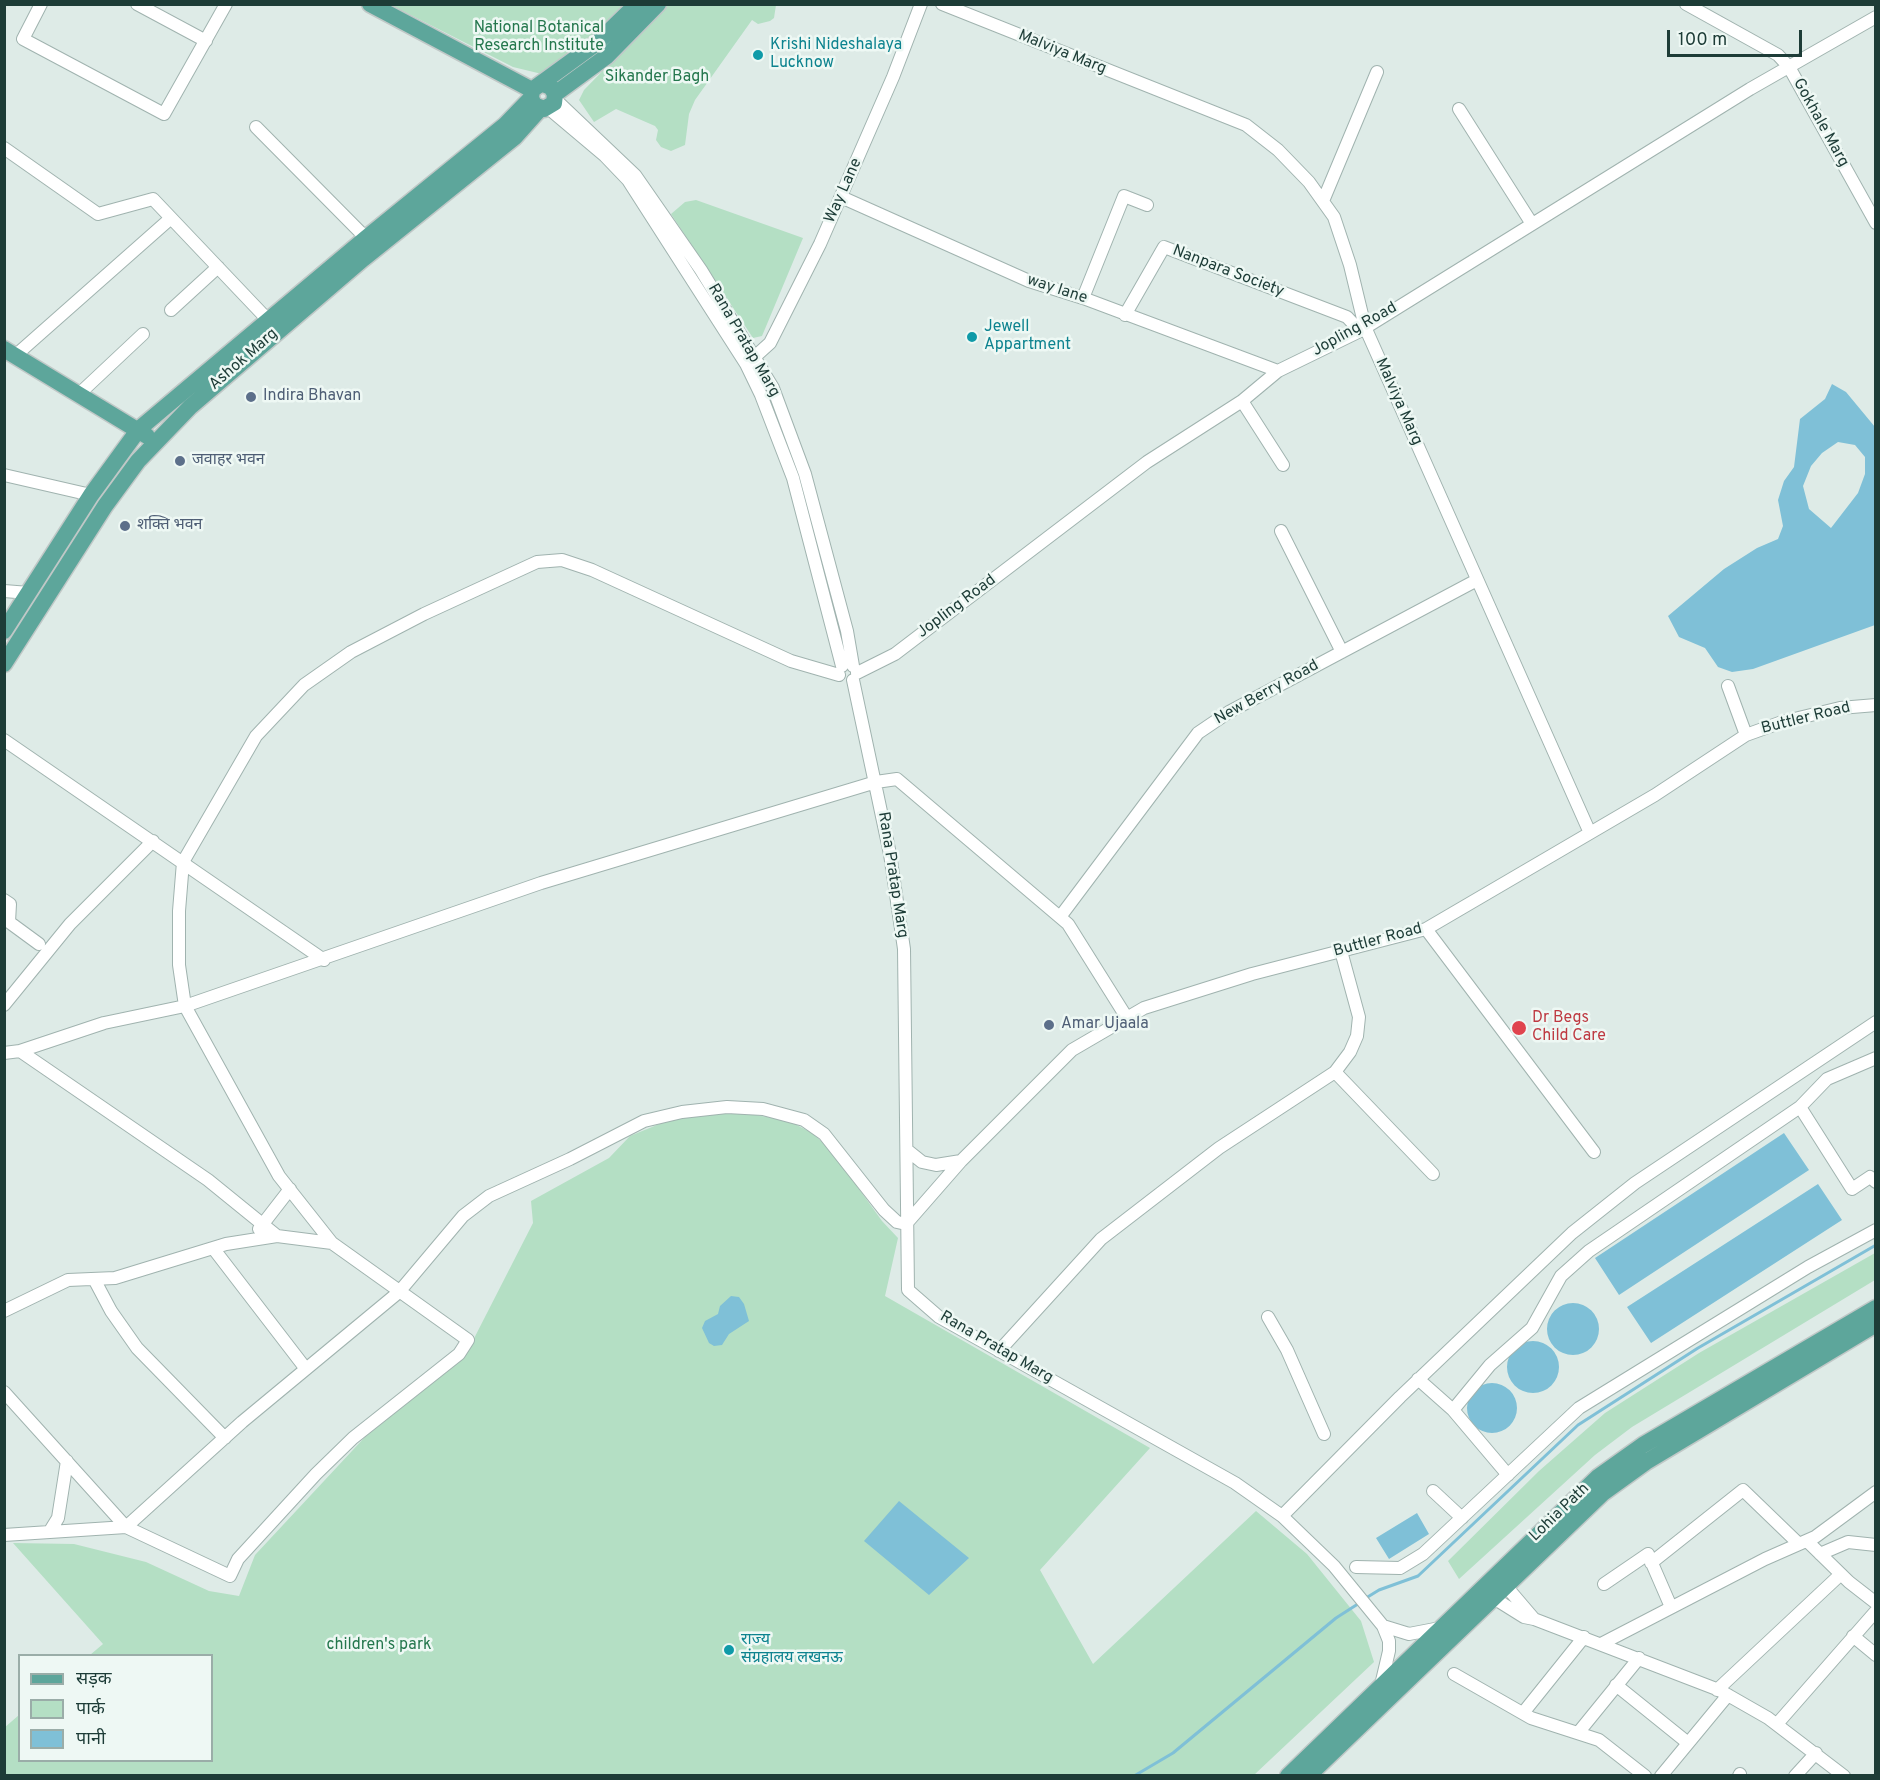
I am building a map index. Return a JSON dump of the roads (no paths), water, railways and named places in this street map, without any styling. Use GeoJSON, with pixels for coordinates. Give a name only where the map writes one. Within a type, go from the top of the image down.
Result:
{"type":"FeatureCollection","features":[{"type":"Feature","properties":{"kind":"main road","name":"Rana Pratap Marg"},"geometry":{"type":"LineString","coordinates":[[370,4],[544,97]]}},
{"type":"Feature","properties":{"kind":"main road","name":"Ashok Marg"},"geometry":{"type":"LineString","coordinates":[[4,664],[105,506],[138,461],[190,407],[308,304],[515,137],[544,97],[637,4]]}},
{"type":"Feature","properties":{"kind":"main road","name":"Ashok Marg"},"geometry":{"type":"LineString","coordinates":[[4,631],[91,495],[139,429],[366,238],[505,125],[607,56],[657,4]]}},
{"type":"Feature","properties":{"kind":"main road"},"geometry":{"type":"LineString","coordinates":[[10,352],[78,395],[139,429],[156,443]]}},
{"type":"Feature","properties":{"kind":"main road","name":"Lohia Path"},"geometry":{"type":"LineString","coordinates":[[1288,1776],[1598,1477],[1643,1445],[1875,1308]]}},
{"type":"Feature","properties":{"kind":"main road","name":"Lohia Path"},"geometry":{"type":"LineString","coordinates":[[1308,1776],[1604,1493],[1629,1474],[1875,1324]]}},
{"type":"Feature","properties":{"kind":"street"},"geometry":{"type":"LineString","coordinates":[[41,4],[23,39],[164,114],[226,4]]}},
{"type":"Feature","properties":{"kind":"street"},"geometry":{"type":"LineString","coordinates":[[137,4],[206,41]]}},
{"type":"Feature","properties":{"kind":"street","name":"Way Lane"},"geometry":{"type":"LineString","coordinates":[[750,361],[770,343],[842,197],[893,78],[921,4]]}},
{"type":"Feature","properties":{"kind":"street","name":"Malviya Marg"},"geometry":{"type":"LineString","coordinates":[[942,4],[1246,125],[1278,150],[1309,182],[1334,217],[1350,265],[1363,329],[1590,833]]}},
{"type":"Feature","properties":{"kind":"street","name":"Gokhale Marg"},"geometry":{"type":"LineString","coordinates":[[1686,4],[1778,55],[1789,67],[1875,223]]}},
{"type":"Feature","properties":{"kind":"street","name":"Jopling Road"},"geometry":{"type":"LineString","coordinates":[[848,672],[895,654],[1147,462],[1242,401],[1278,371],[1363,329],[1789,67],[1875,17]]}},
{"type":"Feature","properties":{"kind":"street"},"geometry":{"type":"LineString","coordinates":[[1323,201],[1371,92],[1377,72]]}},
{"type":"Feature","properties":{"kind":"street","name":"Rana Pratap Marg"},"geometry":{"type":"LineString","coordinates":[[544,97],[635,175],[701,270],[750,361],[793,478],[848,672],[876,782],[904,949],[908,1290],[939,1317],[1235,1483],[1282,1516],[1335,1566],[1380,1624]]}},
{"type":"Feature","properties":{"kind":"street"},"geometry":{"type":"LineString","coordinates":[[1460,109],[1533,224]]}},
{"type":"Feature","properties":{"kind":"street"},"geometry":{"type":"LineString","coordinates":[[256,127],[366,238]]}},
{"type":"Feature","properties":{"kind":"street"},"geometry":{"type":"LineString","coordinates":[[4,148],[98,214],[153,199],[268,320]]}},
{"type":"Feature","properties":{"kind":"street"},"geometry":{"type":"LineString","coordinates":[[1083,298],[1124,196],[1147,205]]}},
{"type":"Feature","properties":{"kind":"street","name":"way lane"},"geometry":{"type":"LineString","coordinates":[[842,197],[1029,281],[1083,298],[1278,371]]}},
{"type":"Feature","properties":{"kind":"street"},"geometry":{"type":"LineString","coordinates":[[10,352],[171,218]]}},
{"type":"Feature","properties":{"kind":"street","name":"Nanpara Society"},"geometry":{"type":"LineString","coordinates":[[1125,315],[1164,247],[1347,317],[1363,329]]}},
{"type":"Feature","properties":{"kind":"street"},"geometry":{"type":"LineString","coordinates":[[171,310],[218,267]]}},
{"type":"Feature","properties":{"kind":"street"},"geometry":{"type":"LineString","coordinates":[[78,395],[143,334]]}},
{"type":"Feature","properties":{"kind":"street"},"geometry":{"type":"LineString","coordinates":[[1242,401],[1283,465]]}},
{"type":"Feature","properties":{"kind":"street"},"geometry":{"type":"LineString","coordinates":[[4,475],[91,495]]}},
{"type":"Feature","properties":{"kind":"street"},"geometry":{"type":"LineString","coordinates":[[1281,531],[1342,652]]}},
{"type":"Feature","properties":{"kind":"street"},"geometry":{"type":"LineString","coordinates":[[4,1392],[126,1527],[230,1576],[238,1559],[316,1474],[353,1438],[459,1354],[468,1340],[332,1243],[290,1190],[230,1091],[185,1006],[179,965],[179,911],[183,862],[255,736],[304,685],[351,652],[424,614],[537,562],[562,560],[592,570],[791,661],[848,672]]}},
{"type":"Feature","properties":{"kind":"street","name":"New Berry Road"},"geometry":{"type":"LineString","coordinates":[[1060,917],[1198,733],[1229,712],[1477,580]]}},
{"type":"Feature","properties":{"kind":"street"},"geometry":{"type":"LineString","coordinates":[[4,591],[29,593]]}},
{"type":"Feature","properties":{"kind":"street"},"geometry":{"type":"LineString","coordinates":[[1728,686],[1746,735]]}},
{"type":"Feature","properties":{"kind":"street","name":"Buttler Road"},"geometry":{"type":"LineString","coordinates":[[906,1224],[961,1161],[1072,1050],[1143,1008],[1426,929],[1655,795],[1746,735],[1782,722],[1840,708],[1875,705]]}},
{"type":"Feature","properties":{"kind":"street"},"geometry":{"type":"LineString","coordinates":[[4,740],[324,960]]}},
{"type":"Feature","properties":{"kind":"street"},"geometry":{"type":"LineString","coordinates":[[4,1053],[20,1051],[104,1023],[185,1006],[542,883],[876,782],[897,779],[1068,924],[1127,1018]]}},
{"type":"Feature","properties":{"kind":"street"},"geometry":{"type":"LineString","coordinates":[[4,1005],[70,924],[153,841]]}},
{"type":"Feature","properties":{"kind":"street"},"geometry":{"type":"LineString","coordinates":[[4,900],[10,904],[9,922],[39,944]]}},
{"type":"Feature","properties":{"kind":"street"},"geometry":{"type":"LineString","coordinates":[[1426,929],[1594,1152]]}},
{"type":"Feature","properties":{"kind":"street"},"geometry":{"type":"LineString","coordinates":[[999,1351],[1101,1239],[1219,1148],[1335,1072],[1350,1052],[1357,1036],[1359,1017],[1341,951]]}},
{"type":"Feature","properties":{"kind":"street"},"geometry":{"type":"LineString","coordinates":[[1282,1516],[1418,1379],[1572,1233],[1635,1183],[1875,1022]]}},
{"type":"Feature","properties":{"kind":"street"},"geometry":{"type":"LineString","coordinates":[[20,1051],[208,1180],[277,1236]]}},
{"type":"Feature","properties":{"kind":"street"},"geometry":{"type":"LineString","coordinates":[[1453,1410],[1490,1365],[1532,1328],[1561,1276],[1574,1264],[1668,1196],[1800,1107],[1827,1079],[1875,1058]]}},
{"type":"Feature","properties":{"kind":"street"},"geometry":{"type":"LineString","coordinates":[[1335,1072],[1433,1174]]}},
{"type":"Feature","properties":{"kind":"street"},"geometry":{"type":"LineString","coordinates":[[4,1535],[126,1527],[225,1438],[399,1292],[463,1216],[489,1196],[570,1159],[644,1121],[682,1112],[727,1107],[763,1108],[804,1120],[824,1134],[884,1209],[897,1222],[906,1224]]}},
{"type":"Feature","properties":{"kind":"street"},"geometry":{"type":"LineString","coordinates":[[1800,1107],[1852,1189],[1870,1176],[1875,1182]]}},
{"type":"Feature","properties":{"kind":"street"},"geometry":{"type":"LineString","coordinates":[[907,1150],[922,1162],[936,1165],[961,1161]]}},
{"type":"Feature","properties":{"kind":"street"},"geometry":{"type":"LineString","coordinates":[[248,1241],[290,1190]]}},
{"type":"Feature","properties":{"kind":"street"},"geometry":{"type":"LineString","coordinates":[[1356,1567],[1400,1568],[1423,1554],[1580,1408],[1798,1274],[1875,1230]]}},
{"type":"Feature","properties":{"kind":"street"},"geometry":{"type":"LineString","coordinates":[[4,1311],[68,1280],[115,1278],[213,1248],[277,1236],[332,1243]]}},
{"type":"Feature","properties":{"kind":"street"},"geometry":{"type":"LineString","coordinates":[[213,1248],[306,1369]]}},
{"type":"Feature","properties":{"kind":"street"},"geometry":{"type":"LineString","coordinates":[[94,1279],[111,1311],[137,1348],[225,1438]]}},
{"type":"Feature","properties":{"kind":"street"},"geometry":{"type":"LineString","coordinates":[[1268,1317],[1287,1350],[1324,1434]]}},
{"type":"Feature","properties":{"kind":"street"},"geometry":{"type":"LineString","coordinates":[[1418,1379],[1453,1410],[1508,1475]]}},
{"type":"Feature","properties":{"kind":"street"},"geometry":{"type":"LineString","coordinates":[[50,1531],[58,1518],[67,1461]]}},
{"type":"Feature","properties":{"kind":"street"},"geometry":{"type":"LineString","coordinates":[[1652,1563],[1743,1490],[1875,1603]]}},
{"type":"Feature","properties":{"kind":"street"},"geometry":{"type":"LineString","coordinates":[[1433,1491],[1462,1518]]}},
{"type":"Feature","properties":{"kind":"street"},"geometry":{"type":"LineString","coordinates":[[1601,1644],[1803,1543],[1875,1492]]}},
{"type":"Feature","properties":{"kind":"street"},"geometry":{"type":"LineString","coordinates":[[1820,1554],[1848,1542],[1875,1545]]}},
{"type":"Feature","properties":{"kind":"street"},"geometry":{"type":"LineString","coordinates":[[1604,1584],[1648,1554],[1671,1607]]}},
{"type":"Feature","properties":{"kind":"street"},"geometry":{"type":"LineString","coordinates":[[1661,1776],[1688,1743],[1722,1693],[1841,1574]]}},
{"type":"Feature","properties":{"kind":"street"},"geometry":{"type":"LineString","coordinates":[[1505,1586],[1534,1619]]}},
{"type":"Feature","properties":{"kind":"street"},"geometry":{"type":"LineString","coordinates":[[1492,1598],[1524,1617],[1639,1658],[1722,1693],[1777,1724],[1844,1776]]}},
{"type":"Feature","properties":{"kind":"street"},"geometry":{"type":"LineString","coordinates":[[1777,1724],[1875,1611]]}},
{"type":"Feature","properties":{"kind":"street"},"geometry":{"type":"LineString","coordinates":[[1380,1624],[1409,1634],[1440,1628]]}},
{"type":"Feature","properties":{"kind":"street"},"geometry":{"type":"LineString","coordinates":[[1380,1624],[1389,1641],[1381,1685]]}},
{"type":"Feature","properties":{"kind":"street"},"geometry":{"type":"LineString","coordinates":[[1853,1636],[1875,1654]]}},
{"type":"Feature","properties":{"kind":"street"},"geometry":{"type":"LineString","coordinates":[[1523,1713],[1584,1637]]}},
{"type":"Feature","properties":{"kind":"street"},"geometry":{"type":"LineString","coordinates":[[1578,1733],[1639,1658]]}},
{"type":"Feature","properties":{"kind":"street"},"geometry":{"type":"LineString","coordinates":[[1454,1674],[1523,1713],[1599,1740],[1645,1776]]}},
{"type":"Feature","properties":{"kind":"street"},"geometry":{"type":"LineString","coordinates":[[1617,1685],[1688,1743]]}},
{"type":"Feature","properties":{"kind":"street"},"geometry":{"type":"LineString","coordinates":[[1795,1776],[1816,1753]]}},
{"type":"Feature","properties":{"kind":"water"},"geometry":{"type":"Polygon","coordinates":[[[1832,384],[1846,392],[1875,427],[1875,625],[1753,669],[1732,672],[1718,667],[1705,648],[1679,637],[1668,616],[1724,569],[1757,548],[1778,539],[1783,526],[1778,500],[1784,481],[1794,467],[1800,419],[1825,399],[1832,384]],[[1838,442],[1822,453],[1811,466],[1803,486],[1809,509],[1831,528],[1858,493],[1865,474],[1865,457],[1855,445],[1838,442]]]}},
{"type":"Feature","properties":{"kind":"water"},"geometry":{"type":"Polygon","coordinates":[[[1784,1133],[1809,1170],[1619,1295],[1595,1258],[1784,1133]]]}},
{"type":"Feature","properties":{"kind":"water"},"geometry":{"type":"Polygon","coordinates":[[[1818,1184],[1842,1220],[1651,1343],[1627,1307],[1818,1184]]]}},
{"type":"Feature","properties":{"kind":"water"},"geometry":{"type":"Polygon","coordinates":[[[731,1296],[739,1297],[744,1304],[749,1321],[729,1334],[722,1345],[714,1346],[709,1343],[702,1328],[705,1321],[718,1314],[720,1306],[731,1296]]]}},
{"type":"Feature","properties":{"kind":"water"},"geometry":{"type":"Polygon","coordinates":[[[1573,1303],[1587,1307],[1595,1315],[1599,1329],[1595,1343],[1587,1351],[1573,1355],[1559,1351],[1551,1343],[1547,1329],[1551,1315],[1559,1307],[1573,1303]]]}},
{"type":"Feature","properties":{"kind":"water"},"geometry":{"type":"Polygon","coordinates":[[[1533,1341],[1543,1343],[1551,1349],[1557,1357],[1559,1367],[1557,1377],[1551,1385],[1543,1391],[1533,1393],[1523,1391],[1515,1385],[1509,1377],[1507,1367],[1509,1357],[1515,1349],[1523,1343],[1533,1341]]]}},
{"type":"Feature","properties":{"kind":"water"},"geometry":{"type":"Polygon","coordinates":[[[1497,1383],[1510,1390],[1516,1398],[1516,1418],[1510,1426],[1502,1432],[1487,1433],[1474,1426],[1468,1418],[1467,1403],[1474,1390],[1482,1384],[1497,1383]]]}},
{"type":"Feature","properties":{"kind":"water"},"geometry":{"type":"Polygon","coordinates":[[[899,1501],[969,1558],[929,1595],[864,1541],[899,1501]]]}},
{"type":"Feature","properties":{"kind":"water"},"geometry":{"type":"Polygon","coordinates":[[[1417,1513],[1429,1534],[1389,1559],[1376,1538],[1417,1513]]]}},
{"type":"Feature","properties":{"kind":"waterway"},"geometry":{"type":"LineString","coordinates":[[1366,1598],[1379,1590],[1418,1576],[1578,1425],[1698,1348],[1876,1245]]}},
{"type":"Feature","properties":{"kind":"waterway"},"geometry":{"type":"LineString","coordinates":[[1134,1776],[1173,1753],[1336,1618],[1361,1602]]}},
{"type":"Feature","properties":{"kind":"place","name":"Krishi Nideshalaya Lucknow"},"geometry":{"type":"Point","coordinates":[758,55]}},
{"type":"Feature","properties":{"kind":"place","name":"Jewell Appartment"},"geometry":{"type":"Point","coordinates":[972,337]}},
{"type":"Feature","properties":{"kind":"place","name":"Indira Bhavan"},"geometry":{"type":"Point","coordinates":[251,397]}},
{"type":"Feature","properties":{"kind":"place","name":"जवाहर भवन"},"geometry":{"type":"Point","coordinates":[180,461]}},
{"type":"Feature","properties":{"kind":"place","name":"शक्ति भवन"},"geometry":{"type":"Point","coordinates":[125,526]}},
{"type":"Feature","properties":{"kind":"place","name":"Amar Ujaala"},"geometry":{"type":"Point","coordinates":[1049,1025]}},
{"type":"Feature","properties":{"kind":"place","name":"Dr Begs Child Care"},"geometry":{"type":"Point","coordinates":[1519,1028]}},
{"type":"Feature","properties":{"kind":"place","name":"राज्य संग्रहालय लखनऊ"},"geometry":{"type":"Point","coordinates":[729,1650]}},
{"type":"Feature","properties":{"kind":"park label","name":"National Botanical Research Institute"},"geometry":{"type":"Point","coordinates":[539,38]}},
{"type":"Feature","properties":{"kind":"park label","name":"Sikander Bagh"},"geometry":{"type":"Point","coordinates":[657,78]}},
{"type":"Feature","properties":{"kind":"park label","name":"children's park"},"geometry":{"type":"Point","coordinates":[379,1646]}}]}
